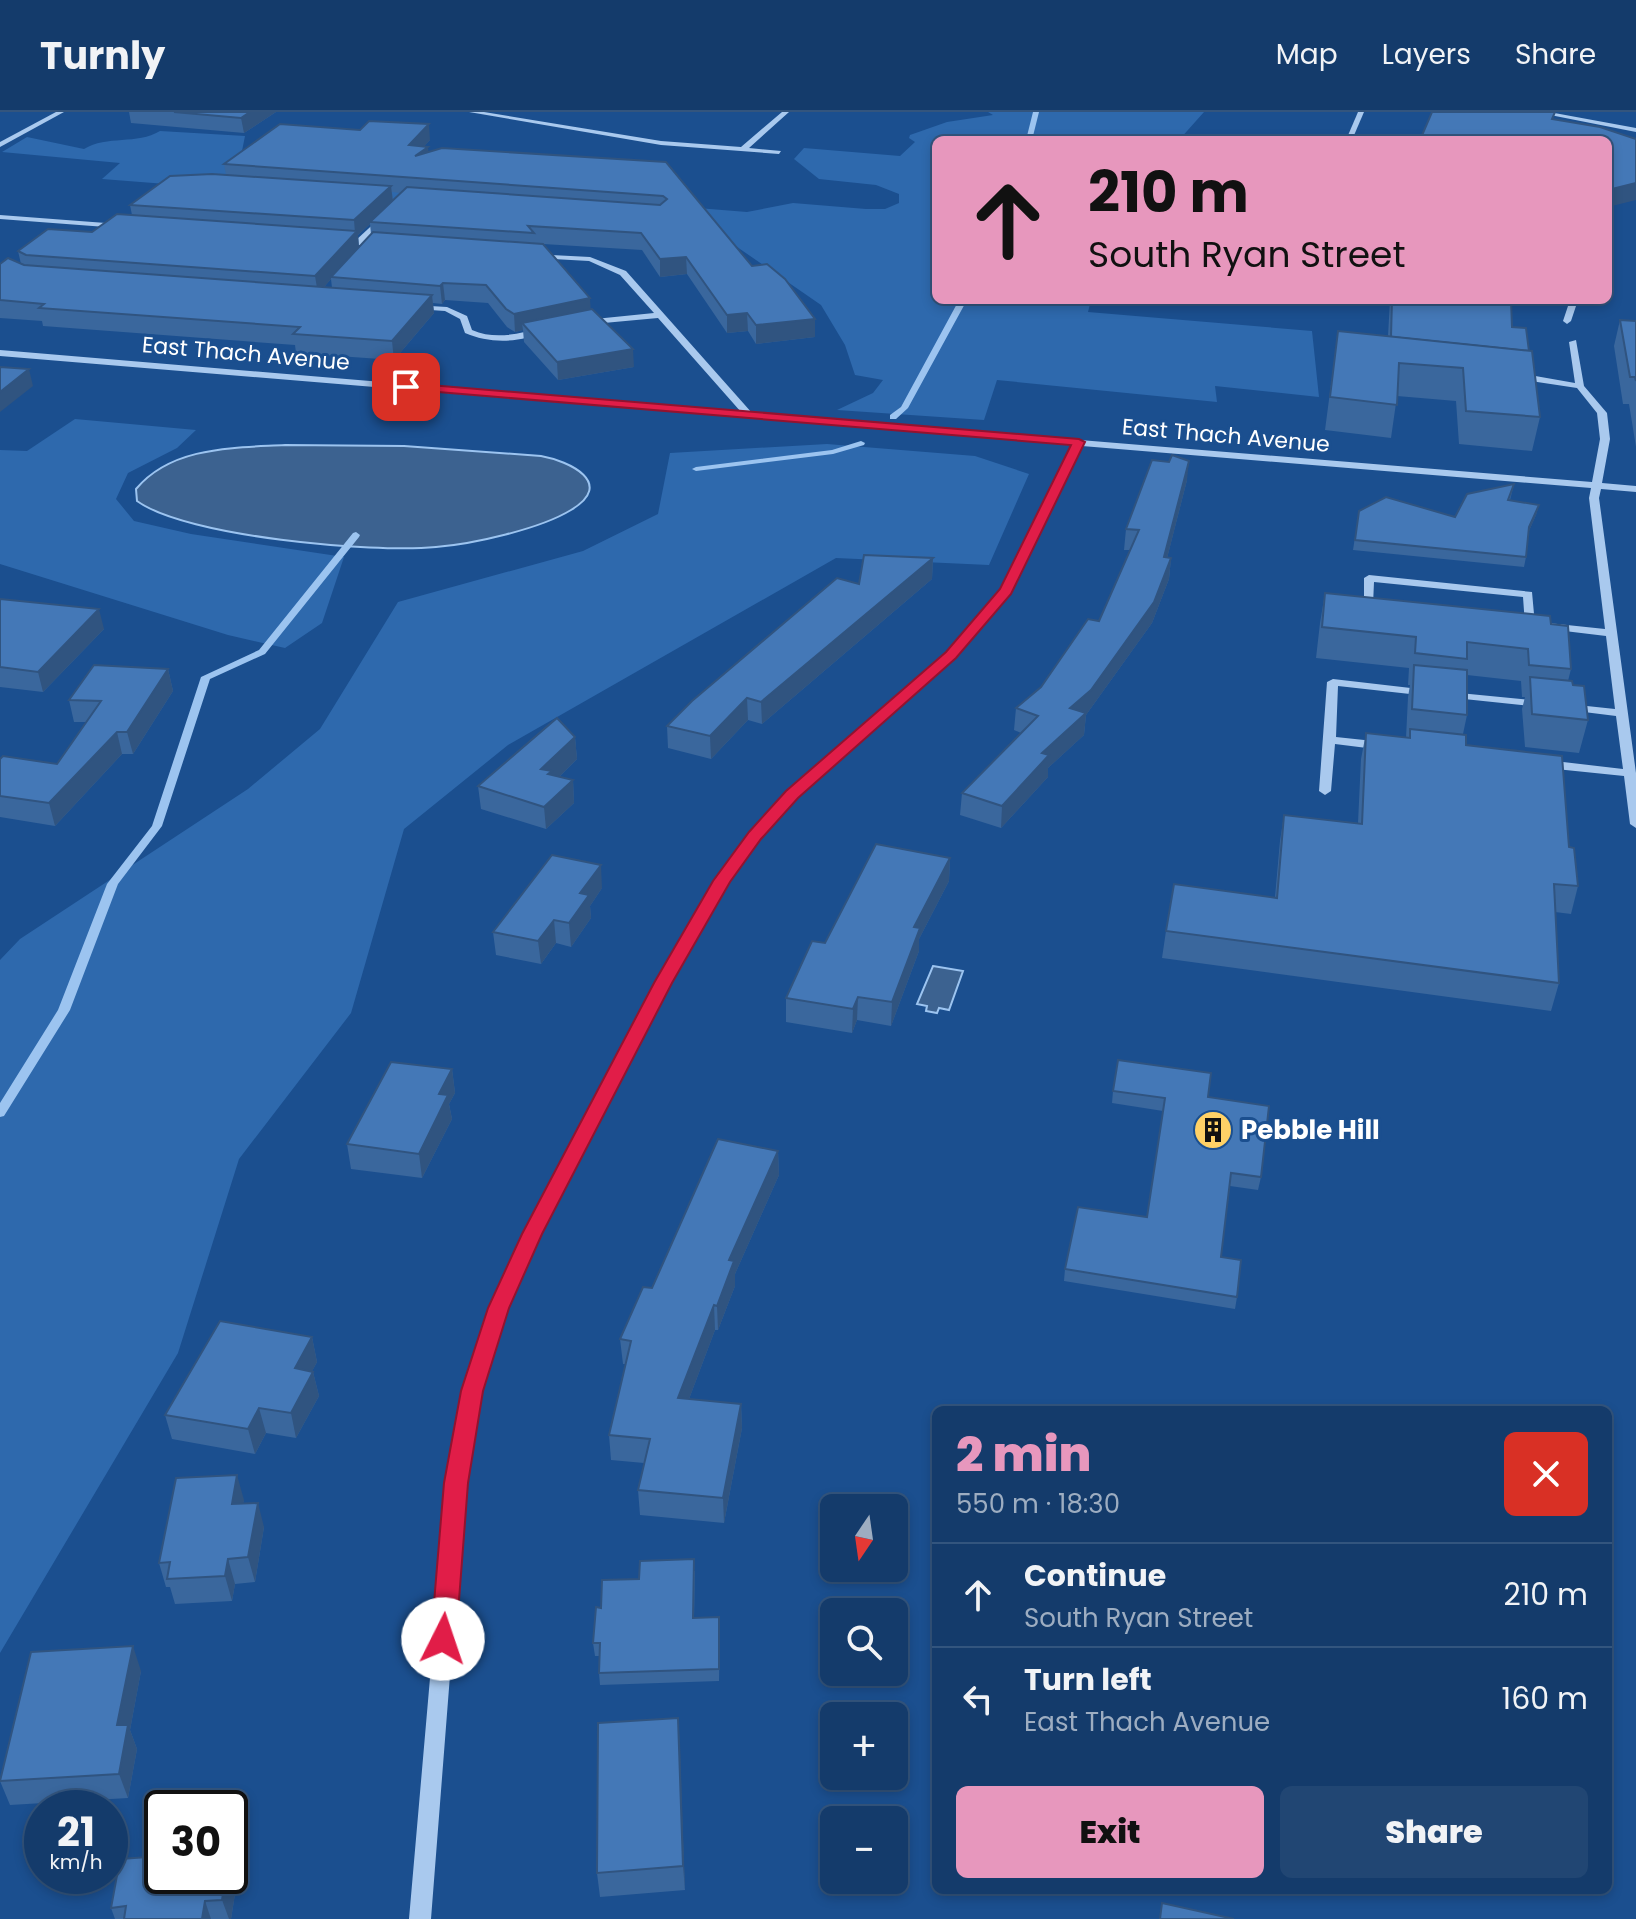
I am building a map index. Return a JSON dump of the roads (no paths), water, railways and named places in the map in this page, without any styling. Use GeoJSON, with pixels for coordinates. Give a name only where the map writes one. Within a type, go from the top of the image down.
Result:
{"type":"FeatureCollection","features":[{"type":"Feature","properties":{"kind":"street"},"geometry":{"type":"LineString","coordinates":[[0,145],[61,112]]}},
{"type":"Feature","properties":{"kind":"street"},"geometry":{"type":"LineString","coordinates":[[472,112],[661,143],[779,152]]}},
{"type":"Feature","properties":{"kind":"street"},"geometry":{"type":"LineString","coordinates":[[743,149],[786,112]]}},
{"type":"Feature","properties":{"kind":"street"},"geometry":{"type":"LineString","coordinates":[[1351,136],[1361,112]]}},
{"type":"Feature","properties":{"kind":"street"},"geometry":{"type":"LineString","coordinates":[[1538,112],[1636,130]]}},
{"type":"Feature","properties":{"kind":"street"},"geometry":{"type":"LineString","coordinates":[[358,243],[387,216]]}},
{"type":"Feature","properties":{"kind":"street"},"geometry":{"type":"LineString","coordinates":[[0,217],[128,226]]}},
{"type":"Feature","properties":{"kind":"street"},"geometry":{"type":"LineString","coordinates":[[57,231],[67,222]]}},
{"type":"Feature","properties":{"kind":"street"},"geometry":{"type":"LineString","coordinates":[[342,242],[371,244],[361,255]]}},
{"type":"Feature","properties":{"kind":"street"},"geometry":{"type":"LineString","coordinates":[[527,255],[590,259],[623,273],[749,415]]}},
{"type":"Feature","properties":{"kind":"street"},"geometry":{"type":"LineString","coordinates":[[1567,321],[1573,304]]}},
{"type":"Feature","properties":{"kind":"street"},"geometry":{"type":"LineString","coordinates":[[398,305],[447,309],[464,318],[468,331],[479,337],[519,337],[552,329]]}},
{"type":"Feature","properties":{"kind":"street"},"geometry":{"type":"LineString","coordinates":[[574,325],[660,315]]}},
{"type":"Feature","properties":{"kind":"street"},"geometry":{"type":"LineString","coordinates":[[1573,342],[1580,386],[1602,413],[1605,439],[1594,498],[1636,817]]}},
{"type":"Feature","properties":{"kind":"street","name":"East Thach Avenue"},"geometry":{"type":"LineString","coordinates":[[0,353],[1636,489]]}},
{"type":"Feature","properties":{"kind":"street"},"geometry":{"type":"LineString","coordinates":[[1503,375],[1564,381],[1580,386]]}},
{"type":"Feature","properties":{"kind":"street"},"geometry":{"type":"LineString","coordinates":[[420,1919],[456,1483],[472,1391],[498,1308],[532,1234],[663,983],[722,881],[755,835],[792,794],[951,655],[1006,591],[1079,442]]}},
{"type":"Feature","properties":{"kind":"street"},"geometry":{"type":"LineString","coordinates":[[1383,609],[1368,608],[1369,578],[1528,594],[1530,625]]}},
{"type":"Feature","properties":{"kind":"street"},"geometry":{"type":"LineString","coordinates":[[1515,623],[1612,633]]}},
{"type":"Feature","properties":{"kind":"street"},"geometry":{"type":"LineString","coordinates":[[1325,791],[1333,682],[1622,713]]}},
{"type":"Feature","properties":{"kind":"street"},"geometry":{"type":"LineString","coordinates":[[1330,740],[1393,747]]}},
{"type":"Feature","properties":{"kind":"street"},"geometry":{"type":"LineString","coordinates":[[1535,763],[1630,773]]}},
{"type":"Feature","properties":{"kind":"waterway"},"geometry":{"type":"LineString","coordinates":[[1030,136],[1036,112]]}},
{"type":"Feature","properties":{"kind":"waterway"},"geometry":{"type":"LineString","coordinates":[[893,417],[904,408],[961,304]]}},
{"type":"Feature","properties":{"kind":"waterway"},"geometry":{"type":"LineString","coordinates":[[696,469],[833,452],[861,443]]}},
{"type":"Feature","properties":{"kind":"waterway"},"geometry":{"type":"LineString","coordinates":[[0,1113],[64,1010],[113,884],[157,826],[206,677],[262,652],[356,535]]}},
{"type":"Feature","properties":{"kind":"place","name":"Pebble Hill"},"geometry":{"type":"Point","coordinates":[1213,1130]}}]}
